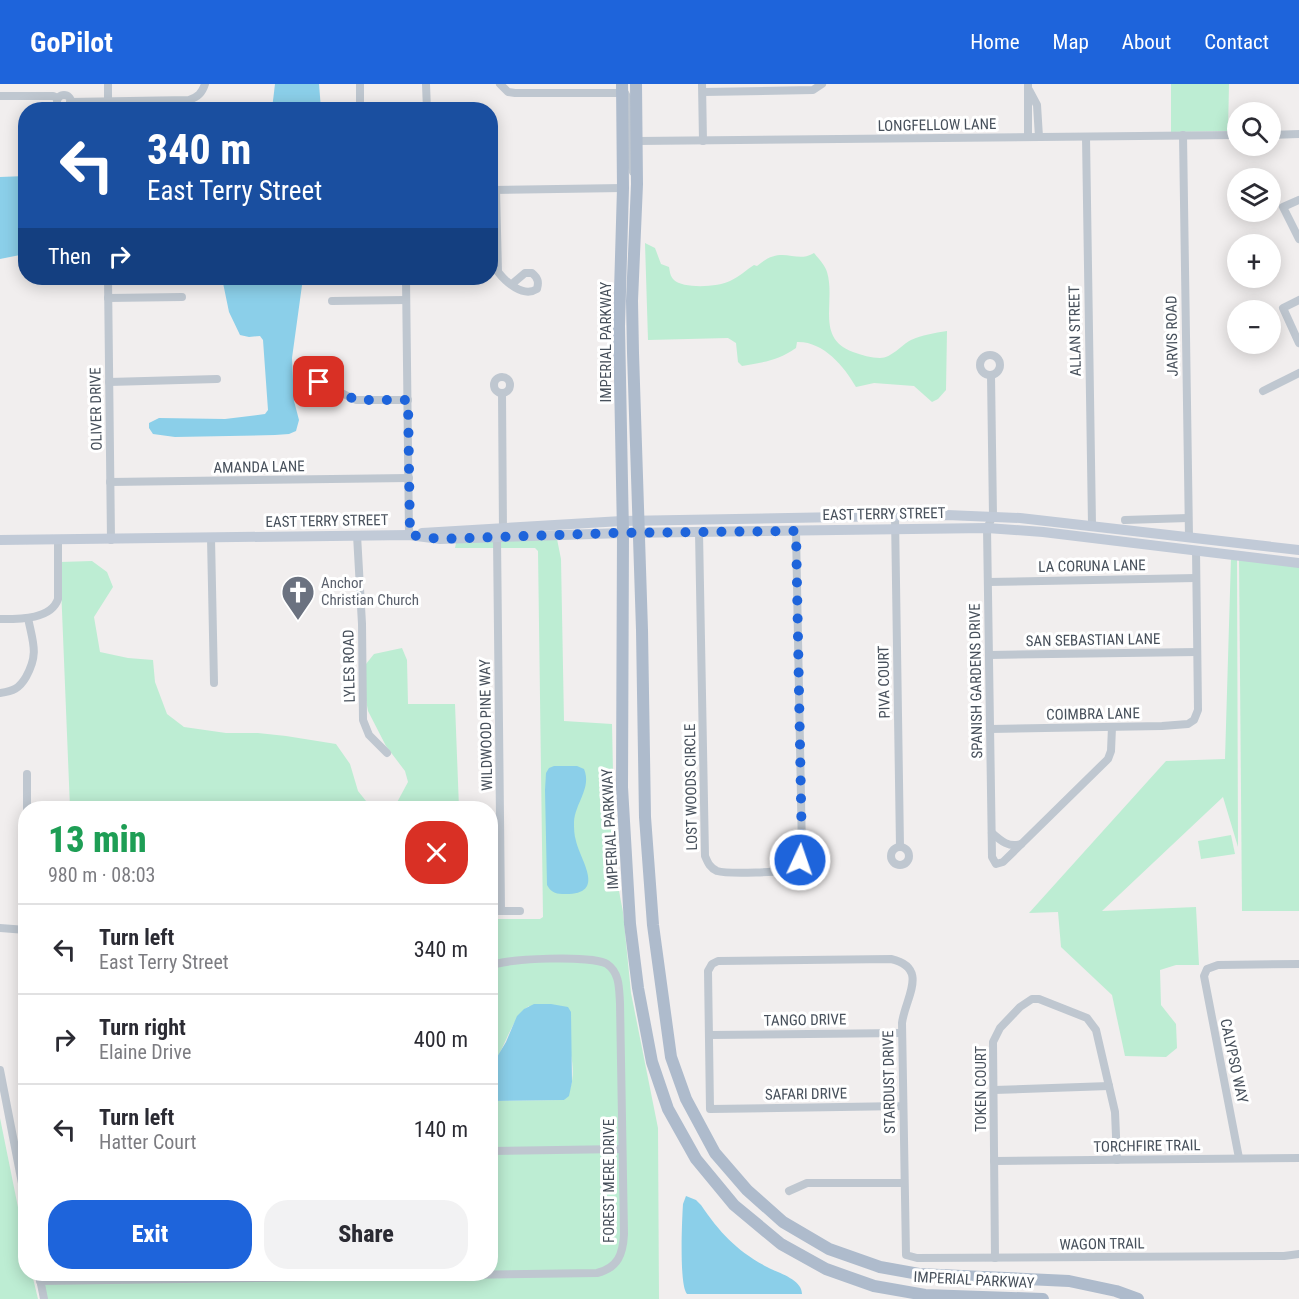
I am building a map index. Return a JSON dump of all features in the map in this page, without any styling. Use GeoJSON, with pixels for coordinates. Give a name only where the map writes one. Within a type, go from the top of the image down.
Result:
{"type":"FeatureCollection","features":[{"type":"Feature","properties":{"kind":"main road","name":"IMPERIAL PARKWAY"},"geometry":{"type":"LineString","coordinates":[[636,84],[637,184],[632,301],[645,817],[653,925],[671,1057],[686,1099],[715,1153],[747,1190],[783,1222],[829,1249],[880,1268],[919,1274],[1069,1281],[1116,1291],[1138,1299]]}},
{"type":"Feature","properties":{"kind":"main road","name":"IMPERIAL PARKWAY"},"geometry":{"type":"LineString","coordinates":[[622,88],[623,188],[620,326],[622,787],[630,924],[638,988],[652,1062],[668,1109],[696,1159],[734,1205],[781,1244],[826,1269],[874,1287],[925,1295],[1043,1299]]}},
{"type":"Feature","properties":{"kind":"street"},"geometry":{"type":"LineString","coordinates":[[108,84],[108,102]]}},
{"type":"Feature","properties":{"kind":"street"},"geometry":{"type":"LineString","coordinates":[[0,96],[53,96],[58,98],[64,96],[70,102],[189,100],[197,98],[205,84]]}},
{"type":"Feature","properties":{"kind":"street"},"geometry":{"type":"LineString","coordinates":[[360,84],[360,102]]}},
{"type":"Feature","properties":{"kind":"street"},"geometry":{"type":"LineString","coordinates":[[426,84],[427,102]]}},
{"type":"Feature","properties":{"kind":"street"},"geometry":{"type":"LineString","coordinates":[[500,84],[508,92],[515,93],[622,88]]}},
{"type":"Feature","properties":{"kind":"street"},"geometry":{"type":"LineString","coordinates":[[703,141],[703,88],[813,90],[822,84]]}},
{"type":"Feature","properties":{"kind":"street"},"geometry":{"type":"LineString","coordinates":[[1028,86],[1028,137]]}},
{"type":"Feature","properties":{"kind":"street"},"geometry":{"type":"LineString","coordinates":[[1028,86],[1037,105],[1039,137]]}},
{"type":"Feature","properties":{"kind":"street","name":"IMPERIAL PARKWAY"},"geometry":{"type":"LineString","coordinates":[[622,88],[629,105],[630,159],[637,184]]}},
{"type":"Feature","properties":{"kind":"street"},"geometry":{"type":"LineString","coordinates":[[1281,135],[1299,134]]}},
{"type":"Feature","properties":{"kind":"street","name":"JARVIS ROAD"},"geometry":{"type":"LineString","coordinates":[[1183,135],[1188,537]]}},
{"type":"Feature","properties":{"kind":"street","name":"LONGFELLOW LANE"},"geometry":{"type":"LineString","coordinates":[[637,141],[1227,135]]}},
{"type":"Feature","properties":{"kind":"street","name":"ALLAN STREET"},"geometry":{"type":"LineString","coordinates":[[1086,137],[1092,525]]}},
{"type":"Feature","properties":{"kind":"street"},"geometry":{"type":"LineString","coordinates":[[498,190],[623,188]]}},
{"type":"Feature","properties":{"kind":"street"},"geometry":{"type":"LineString","coordinates":[[1299,200],[1282,207],[1299,238]]}},
{"type":"Feature","properties":{"kind":"street"},"geometry":{"type":"LineString","coordinates":[[498,272],[512,284]]}},
{"type":"Feature","properties":{"kind":"street","name":"OLIVER DRIVE"},"geometry":{"type":"LineString","coordinates":[[108,285],[111,540]]}},
{"type":"Feature","properties":{"kind":"street"},"geometry":{"type":"LineString","coordinates":[[406,285],[410,535]]}},
{"type":"Feature","properties":{"kind":"street"},"geometry":{"type":"LineString","coordinates":[[108,298],[182,297]]}},
{"type":"Feature","properties":{"kind":"street"},"geometry":{"type":"LineString","coordinates":[[332,301],[406,300]]}},
{"type":"Feature","properties":{"kind":"street"},"geometry":{"type":"LineString","coordinates":[[1299,300],[1283,308],[1299,343]]}},
{"type":"Feature","properties":{"kind":"street"},"geometry":{"type":"LineString","coordinates":[[1263,391],[1299,373]]}},
{"type":"Feature","properties":{"kind":"street"},"geometry":{"type":"LineString","coordinates":[[987,528],[993,516],[991,375]]}},
{"type":"Feature","properties":{"kind":"street"},"geometry":{"type":"LineString","coordinates":[[109,382],[217,379]]}},
{"type":"Feature","properties":{"kind":"street"},"geometry":{"type":"LineString","coordinates":[[319,382],[356,400],[408,400]]}},
{"type":"Feature","properties":{"kind":"street","name":"WILDWOOD PINE WAY"},"geometry":{"type":"LineString","coordinates":[[501,911],[502,393]]}},
{"type":"Feature","properties":{"kind":"street","name":"AMANDA LANE"},"geometry":{"type":"LineString","coordinates":[[110,482],[409,478]]}},
{"type":"Feature","properties":{"kind":"street"},"geometry":{"type":"LineString","coordinates":[[796,531],[803,524],[854,522],[869,516]]}},
{"type":"Feature","properties":{"kind":"street"},"geometry":{"type":"LineString","coordinates":[[638,527],[869,516],[993,516],[1092,525],[1299,550]]}},
{"type":"Feature","properties":{"kind":"street","name":"PIVA COURT"},"geometry":{"type":"LineString","coordinates":[[895,516],[900,847]]}},
{"type":"Feature","properties":{"kind":"street"},"geometry":{"type":"LineString","coordinates":[[1125,520],[1188,518]]}},
{"type":"Feature","properties":{"kind":"street","name":"EAST TERRY STREET"},"geometry":{"type":"LineString","coordinates":[[0,540],[357,535],[410,535],[440,539],[622,527],[699,532],[987,528],[1043,532],[1299,563]]}},
{"type":"Feature","properties":{"kind":"street","name":"SPANISH GARDENS DRIVE"},"geometry":{"type":"LineString","coordinates":[[987,528],[992,857],[996,864],[1003,862],[1108,759],[1111,752],[1112,727]]}},
{"type":"Feature","properties":{"kind":"street","name":"LOST WOODS CIRCLE"},"geometry":{"type":"LineString","coordinates":[[699,532],[705,856],[708,864],[715,870],[747,872],[788,870],[795,867],[802,852],[796,531]]}},
{"type":"Feature","properties":{"kind":"street","name":"LYLES ROAD"},"geometry":{"type":"LineString","coordinates":[[357,535],[362,624],[363,720],[369,735],[387,753]]}},
{"type":"Feature","properties":{"kind":"street"},"geometry":{"type":"LineString","coordinates":[[211,538],[214,683]]}},
{"type":"Feature","properties":{"kind":"street"},"geometry":{"type":"LineString","coordinates":[[0,619],[28,618],[44,613],[56,604],[58,599],[58,540]]}},
{"type":"Feature","properties":{"kind":"street"},"geometry":{"type":"LineString","coordinates":[[1196,550],[1197,652]]}},
{"type":"Feature","properties":{"kind":"street","name":"LA CORUNA LANE"},"geometry":{"type":"LineString","coordinates":[[988,582],[1196,578]]}},
{"type":"Feature","properties":{"kind":"street"},"geometry":{"type":"LineString","coordinates":[[0,693],[12,692],[21,687],[34,663],[28,618]]}},
{"type":"Feature","properties":{"kind":"street","name":"SAN SEBASTIAN LANE"},"geometry":{"type":"LineString","coordinates":[[989,655],[1197,652]]}},
{"type":"Feature","properties":{"kind":"street","name":"COIMBRA LANE"},"geometry":{"type":"LineString","coordinates":[[990,729],[1188,724],[1194,720],[1198,710],[1197,652]]}},
{"type":"Feature","properties":{"kind":"street"},"geometry":{"type":"LineString","coordinates":[[27,774],[27,801]]}},
{"type":"Feature","properties":{"kind":"street"},"geometry":{"type":"LineString","coordinates":[[992,833],[1005,843],[1014,845],[1021,843]]}},
{"type":"Feature","properties":{"kind":"street"},"geometry":{"type":"LineString","coordinates":[[501,911],[520,912]]}},
{"type":"Feature","properties":{"kind":"street"},"geometry":{"type":"LineString","coordinates":[[0,928],[18,930]]}},
{"type":"Feature","properties":{"kind":"street"},"geometry":{"type":"LineString","coordinates":[[0,933],[18,931]]}},
{"type":"Feature","properties":{"kind":"street","name":"FOREST MERE DRIVE"},"geometry":{"type":"LineString","coordinates":[[498,963],[513,960],[589,959],[606,964],[613,970],[619,987],[624,1245],[622,1253],[612,1267],[597,1273],[498,1274]]}},
{"type":"Feature","properties":{"kind":"street","name":"STARDUST DRIVE"},"geometry":{"type":"LineString","coordinates":[[709,1035],[708,971],[712,964],[718,961],[891,959],[906,965],[914,979],[903,1015],[902,1033],[906,1256]]}},
{"type":"Feature","properties":{"kind":"street","name":"CALYPSO WAY"},"geometry":{"type":"LineString","coordinates":[[1239,1158],[1204,976],[1207,969],[1225,964],[1299,964]]}},
{"type":"Feature","properties":{"kind":"street","name":"TOKEN COURT"},"geometry":{"type":"LineString","coordinates":[[995,1258],[993,1042],[995,1034],[1020,1007],[1032,999],[1055,1005],[1087,1018],[1093,1023],[1116,1124],[1117,1160]]}},
{"type":"Feature","properties":{"kind":"street","name":"TANGO DRIVE"},"geometry":{"type":"LineString","coordinates":[[709,1035],[902,1033]]}},
{"type":"Feature","properties":{"kind":"street","name":"SAFARI DRIVE"},"geometry":{"type":"LineString","coordinates":[[709,1035],[710,1109],[903,1106]]}},
{"type":"Feature","properties":{"kind":"street"},"geometry":{"type":"LineString","coordinates":[[0,1070],[18,1163]]}},
{"type":"Feature","properties":{"kind":"street"},"geometry":{"type":"LineString","coordinates":[[994,1089],[1109,1086]]}},
{"type":"Feature","properties":{"kind":"street"},"geometry":{"type":"LineString","coordinates":[[498,1151],[622,1149]]}},
{"type":"Feature","properties":{"kind":"street","name":"TORCHFIRE TRAIL"},"geometry":{"type":"LineString","coordinates":[[994,1161],[1299,1158]]}},
{"type":"Feature","properties":{"kind":"street"},"geometry":{"type":"LineString","coordinates":[[789,1191],[807,1183],[904,1183]]}},
{"type":"Feature","properties":{"kind":"street","name":"WAGON TRAIL"},"geometry":{"type":"LineString","coordinates":[[906,1256],[995,1258],[1284,1256],[1299,1254]]}},
{"type":"Feature","properties":{"kind":"street"},"geometry":{"type":"LineString","coordinates":[[41,1281],[44,1299]]}},
{"type":"Feature","properties":{"kind":"green space"},"geometry":{"type":"Polygon","coordinates":[[[1171,84],[1229,84],[1227,131],[1171,132],[1171,84]]]}},
{"type":"Feature","properties":{"kind":"green space"},"geometry":{"type":"Polygon","coordinates":[[[645,243],[655,248],[661,264],[669,267],[674,280],[693,286],[725,283],[774,256],[801,257],[814,253],[827,272],[830,328],[834,338],[841,346],[853,352],[877,358],[892,354],[911,340],[947,331],[946,390],[932,402],[914,386],[874,383],[856,387],[832,356],[807,343],[797,342],[796,348],[776,358],[742,366],[738,362],[736,343],[728,338],[648,340],[645,243]]]}},
{"type":"Feature","properties":{"kind":"green space"},"geometry":{"type":"Polygon","coordinates":[[[557,539],[561,559],[564,721],[612,724],[615,870],[623,912],[631,993],[658,1128],[659,1299],[41,1299],[37,1281],[498,1281],[498,1101],[564,1100],[571,1084],[573,1067],[571,1055],[529,1006],[517,1018],[498,1056],[498,919],[540,919],[543,917],[538,551],[535,548],[455,548],[456,543],[557,539]]]}},
{"type":"Feature","properties":{"kind":"green space"},"geometry":{"type":"Polygon","coordinates":[[[1239,556],[1299,563],[1299,911],[1242,911],[1239,556]]]}},
{"type":"Feature","properties":{"kind":"green space"},"geometry":{"type":"Polygon","coordinates":[[[1231,558],[1237,559],[1238,847],[1223,797],[1102,911],[1196,907],[1199,965],[1176,965],[1160,970],[1161,1005],[1176,1024],[1177,1048],[1166,1057],[1125,1056],[1112,995],[1061,947],[1058,912],[1029,913],[1166,761],[1225,759],[1231,558]]]}},
{"type":"Feature","properties":{"kind":"green space"},"geometry":{"type":"Polygon","coordinates":[[[92,561],[107,572],[113,587],[94,617],[100,652],[153,660],[155,682],[167,714],[184,727],[226,733],[286,736],[336,744],[350,764],[358,791],[366,801],[70,801],[60,562],[92,561]]]}},
{"type":"Feature","properties":{"kind":"green space"},"geometry":{"type":"Polygon","coordinates":[[[402,648],[407,660],[408,704],[455,704],[459,801],[398,801],[408,782],[405,771],[386,746],[368,711],[363,684],[366,664],[374,654],[402,648]]]}},
{"type":"Feature","properties":{"kind":"green space"},"geometry":{"type":"Polygon","coordinates":[[[1231,835],[1235,854],[1201,859],[1198,841],[1231,835]]]}},
{"type":"Feature","properties":{"kind":"green space"},"geometry":{"type":"Polygon","coordinates":[[[0,1118],[18,1207],[18,1281],[34,1281],[38,1299],[0,1299],[0,1118]]]}},
{"type":"Feature","properties":{"kind":"water"},"geometry":{"type":"Polygon","coordinates":[[[275,84],[319,84],[320,102],[273,102],[275,84]]]}},
{"type":"Feature","properties":{"kind":"water"},"geometry":{"type":"Polygon","coordinates":[[[18,176],[18,255],[0,259],[0,177],[18,176]]]}},
{"type":"Feature","properties":{"kind":"water"},"geometry":{"type":"Polygon","coordinates":[[[223,285],[302,285],[292,358],[294,401],[299,420],[296,431],[275,435],[175,437],[153,434],[149,423],[159,418],[225,419],[265,414],[268,410],[263,340],[260,336],[240,335],[229,312],[223,285]]]}},
{"type":"Feature","properties":{"kind":"water"},"geometry":{"type":"Polygon","coordinates":[[[554,766],[577,766],[584,769],[586,776],[585,789],[575,815],[574,827],[575,839],[588,876],[588,884],[584,890],[576,893],[557,893],[547,885],[546,773],[554,766]]]}},
{"type":"Feature","properties":{"kind":"water"},"geometry":{"type":"Polygon","coordinates":[[[534,1004],[551,1004],[568,1007],[571,1012],[572,1082],[569,1096],[564,1100],[498,1101],[498,1055],[517,1016],[534,1004]]]}},
{"type":"Feature","properties":{"kind":"water"},"geometry":{"type":"Polygon","coordinates":[[[686,1196],[701,1205],[722,1233],[738,1248],[756,1261],[794,1280],[802,1294],[687,1294],[684,1288],[682,1252],[683,1204],[686,1196]]]}},
{"type":"Feature","properties":{"kind":"place","name":"Anchor Christian Church"},"geometry":{"type":"Point","coordinates":[298,621]}},
{"type":"Feature","properties":{"kind":"route"},"geometry":{"type":"LineString","coordinates":[[319,382],[356,400],[408,400],[410,535],[440,539],[614,533],[796,531],[802,852],[800,860]]}}]}
